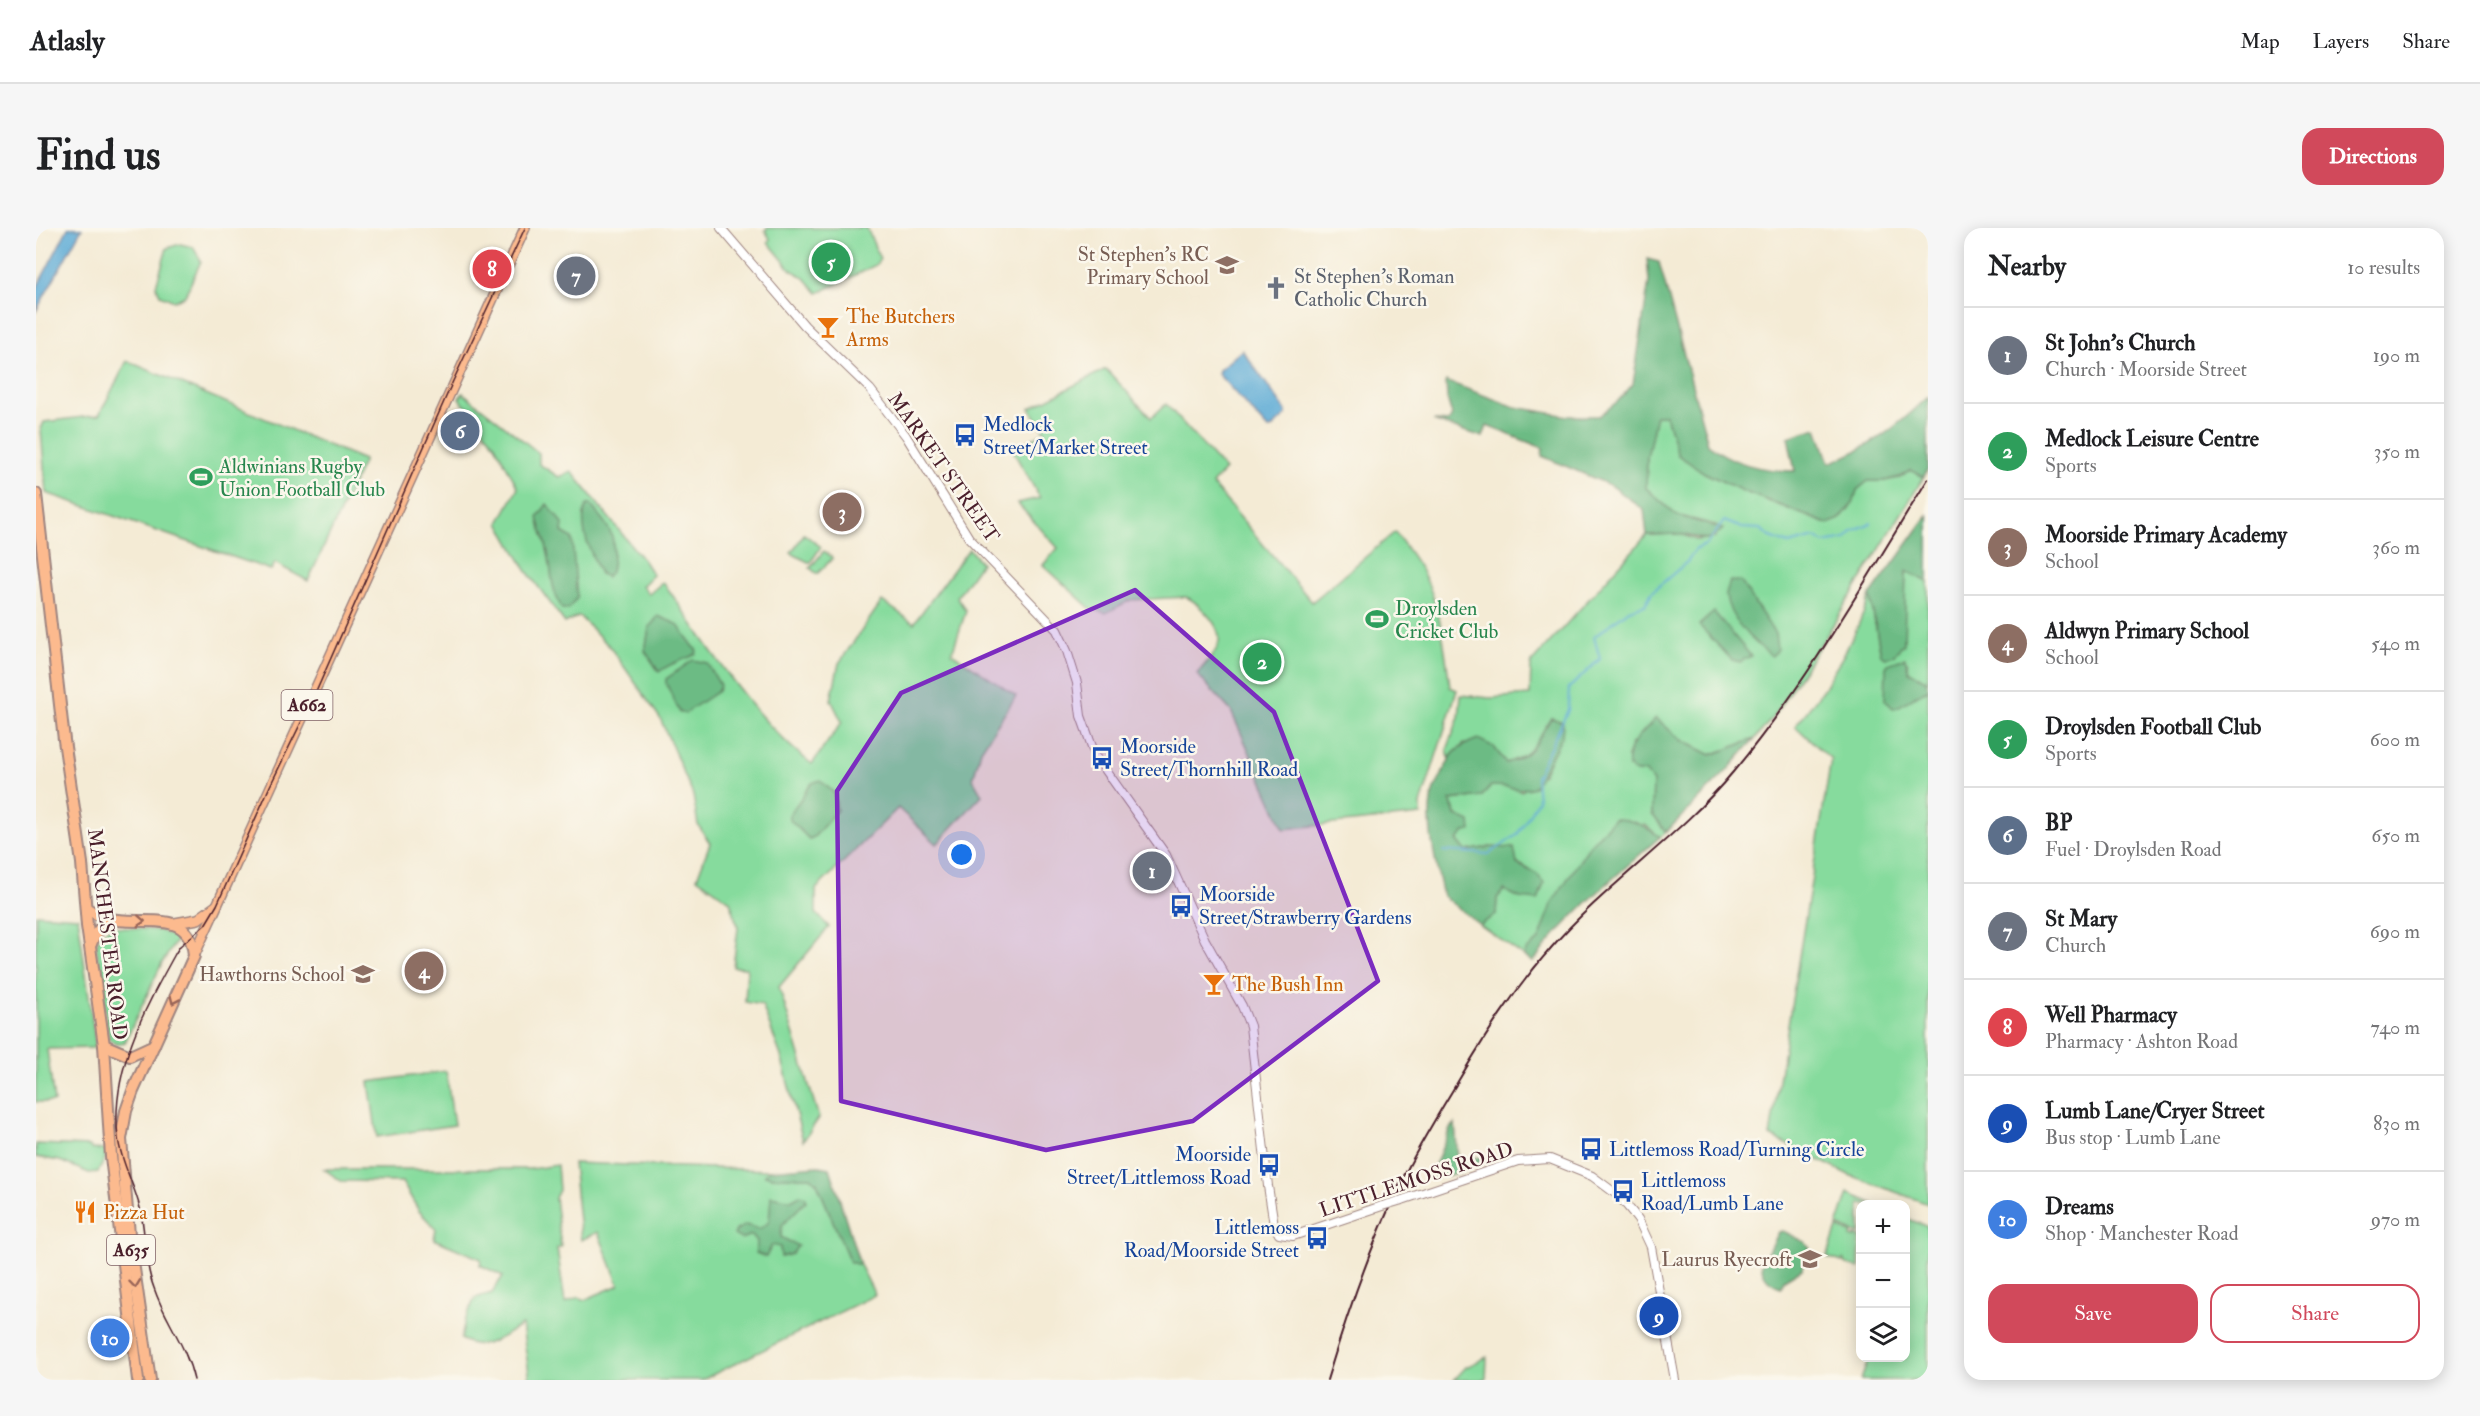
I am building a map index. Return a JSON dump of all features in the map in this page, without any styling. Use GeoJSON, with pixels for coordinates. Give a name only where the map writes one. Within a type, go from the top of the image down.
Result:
{"type":"FeatureCollection","features":[{"type":"Feature","properties":{"kind":"highway","name":"MANCHESTER ROAD"},"geometry":{"type":"LineString","coordinates":[[36,494],[104,1046],[111,1157],[138,1380]]}},
{"type":"Feature","properties":{"kind":"highway"},"geometry":{"type":"LineString","coordinates":[[86,908],[108,919],[175,923],[190,937],[194,956]]}},
{"type":"Feature","properties":{"kind":"highway"},"geometry":{"type":"LineString","coordinates":[[91,944],[94,936],[108,919]]}},
{"type":"Feature","properties":{"kind":"highway","name":"A635"},"geometry":{"type":"LineString","coordinates":[[150,1380],[140,1320],[121,1152],[124,1122],[129,1100],[194,956]]}},
{"type":"Feature","properties":{"kind":"highway"},"geometry":{"type":"LineString","coordinates":[[104,1046],[130,1056],[154,1045]]}},
{"type":"Feature","properties":{"kind":"highway"},"geometry":{"type":"LineString","coordinates":[[109,1099],[129,1100]]}},
{"type":"Feature","properties":{"kind":"main road","name":"A662"},"geometry":{"type":"LineString","coordinates":[[209,924],[525,228]]}},
{"type":"Feature","properties":{"kind":"main road","name":"A662"},"geometry":{"type":"LineString","coordinates":[[461,365],[480,338],[531,228]]}},
{"type":"Feature","properties":{"kind":"main road"},"geometry":{"type":"LineString","coordinates":[[175,923],[198,919],[217,905]]}},
{"type":"Feature","properties":{"kind":"main road","name":"A635"},"geometry":{"type":"LineString","coordinates":[[194,956],[209,924]]}},
{"type":"Feature","properties":{"kind":"street","name":"MARKET STREET"},"geometry":{"type":"LineString","coordinates":[[721,228],[805,326],[870,389],[906,436],[969,538],[1057,630],[1067,651],[1077,683],[1081,716],[1095,755],[1166,855],[1205,940],[1242,1005],[1250,1026],[1274,1225],[1279,1234]]}},
{"type":"Feature","properties":{"kind":"street","name":"LITTLEMOSS ROAD"},"geometry":{"type":"LineString","coordinates":[[1279,1234],[1293,1236],[1518,1161],[1550,1159],[1592,1176],[1619,1196],[1638,1219],[1651,1247],[1675,1380]]}},
{"type":"Feature","properties":{"kind":"highlighted area"},"geometry":{"type":"Polygon","coordinates":[[[1135,590],[1274,712],[1378,981],[1193,1121],[1046,1150],[841,1101],[837,791],[901,693],[1135,590]]]}},
{"type":"Feature","properties":{"kind":"green space"},"geometry":{"type":"Polygon","coordinates":[[[768,228],[867,228],[880,259],[876,265],[818,293],[804,277],[791,270],[768,242],[770,239],[765,230],[768,228]]]}},
{"type":"Feature","properties":{"kind":"green space"},"geometry":{"type":"Polygon","coordinates":[[[180,244],[193,247],[201,261],[185,296],[174,301],[160,295],[156,286],[167,248],[180,244]]]}},
{"type":"Feature","properties":{"kind":"green space"},"geometry":{"type":"Polygon","coordinates":[[[1647,259],[1659,262],[1708,444],[1727,457],[1749,465],[1772,470],[1795,471],[1788,437],[1817,428],[1829,463],[1857,451],[1882,436],[1928,397],[1928,467],[1924,477],[1911,470],[1900,477],[1884,481],[1868,481],[1857,490],[1853,503],[1840,519],[1828,524],[1745,492],[1705,473],[1678,455],[1666,415],[1656,415],[1647,457],[1646,488],[1676,515],[1723,529],[1706,539],[1677,534],[1647,535],[1644,510],[1612,486],[1542,456],[1543,448],[1487,426],[1483,437],[1433,421],[1448,422],[1452,415],[1447,398],[1446,381],[1515,407],[1568,416],[1599,416],[1618,401],[1633,384],[1649,281],[1647,259]]]}},
{"type":"Feature","properties":{"kind":"green space","name":"Aldwinians Rugby Union Football Club"},"geometry":{"type":"Polygon","coordinates":[[[127,361],[364,460],[308,581],[275,563],[271,570],[46,493],[41,429],[44,422],[99,415],[127,361]]]}},
{"type":"Feature","properties":{"kind":"green space"},"geometry":{"type":"Polygon","coordinates":[[[1106,369],[1151,418],[1166,404],[1225,470],[1212,484],[1312,602],[1395,532],[1410,553],[1424,575],[1435,601],[1442,630],[1450,687],[1457,690],[1421,804],[1421,815],[1284,829],[1231,711],[1197,674],[1215,651],[1219,638],[1218,630],[1205,612],[1194,601],[1186,597],[1131,600],[1106,613],[1091,609],[1043,565],[1058,548],[1017,503],[1040,498],[1013,451],[1045,431],[1030,408],[1106,369]]]}},
{"type":"Feature","properties":{"kind":"green space"},"geometry":{"type":"Polygon","coordinates":[[[463,393],[539,453],[539,464],[559,477],[572,472],[653,575],[642,586],[649,594],[663,582],[749,702],[790,745],[812,764],[842,722],[831,700],[839,663],[882,601],[914,623],[969,549],[981,563],[957,597],[966,611],[952,653],[1016,696],[981,750],[973,779],[982,795],[937,844],[898,808],[816,889],[816,913],[829,927],[779,987],[819,1118],[803,1141],[781,1056],[762,1005],[745,1002],[747,968],[733,967],[738,928],[730,901],[697,878],[710,843],[698,825],[693,795],[660,718],[611,648],[579,616],[565,623],[526,570],[499,523],[518,488],[495,445],[459,398],[463,393]]]}},
{"type":"Feature","properties":{"kind":"green space"},"geometry":{"type":"Polygon","coordinates":[[[1655,415],[1666,415],[1678,455],[1705,473],[1745,492],[1827,524],[1840,519],[1853,503],[1857,490],[1868,481],[1900,478],[1911,470],[1924,477],[1828,633],[1773,717],[1755,739],[1711,755],[1681,740],[1656,718],[1631,745],[1627,758],[1635,772],[1646,772],[1653,782],[1652,814],[1666,832],[1660,837],[1644,824],[1539,940],[1525,952],[1525,957],[1480,925],[1496,914],[1497,898],[1504,890],[1520,898],[1537,874],[1490,847],[1466,851],[1457,840],[1465,832],[1450,800],[1482,796],[1491,786],[1504,785],[1522,791],[1543,774],[1561,737],[1551,718],[1538,740],[1528,751],[1506,763],[1494,747],[1464,744],[1449,758],[1447,750],[1459,717],[1461,695],[1490,698],[1530,695],[1531,663],[1647,535],[1680,534],[1696,540],[1715,538],[1716,525],[1676,515],[1646,488],[1647,457],[1655,415]]]}},
{"type":"Feature","properties":{"kind":"green space"},"geometry":{"type":"Polygon","coordinates":[[[547,504],[563,524],[562,532],[572,538],[577,598],[568,609],[562,609],[555,593],[549,557],[538,517],[547,504]]]}},
{"type":"Feature","properties":{"kind":"green space"},"geometry":{"type":"Polygon","coordinates":[[[590,504],[608,528],[613,541],[611,572],[606,577],[600,574],[585,532],[584,515],[586,506],[590,504]]]}},
{"type":"Feature","properties":{"kind":"green space"},"geometry":{"type":"Polygon","coordinates":[[[1928,515],[1928,582],[1906,571],[1904,644],[1893,655],[1886,658],[1881,655],[1870,596],[1928,515]]]}},
{"type":"Feature","properties":{"kind":"green space"},"geometry":{"type":"Polygon","coordinates":[[[804,534],[821,547],[810,563],[791,553],[804,534]]]}},
{"type":"Feature","properties":{"kind":"green space"},"geometry":{"type":"Polygon","coordinates":[[[824,551],[833,558],[817,574],[810,568],[824,551]]]}},
{"type":"Feature","properties":{"kind":"green space"},"geometry":{"type":"Polygon","coordinates":[[[1906,570],[1928,582],[1928,681],[1909,672],[1907,661],[1904,704],[1906,700],[1928,690],[1928,1204],[1849,1175],[1770,1136],[1831,759],[1795,726],[1818,697],[1838,664],[1856,630],[1870,596],[1881,655],[1886,658],[1903,646],[1906,570]]]}},
{"type":"Feature","properties":{"kind":"green space"},"geometry":{"type":"Polygon","coordinates":[[[1730,581],[1741,582],[1775,634],[1777,649],[1772,656],[1743,630],[1732,613],[1726,595],[1730,581]]]}},
{"type":"Feature","properties":{"kind":"green space"},"geometry":{"type":"Polygon","coordinates":[[[1714,612],[1751,656],[1740,662],[1732,660],[1699,625],[1714,612]]]}},
{"type":"Feature","properties":{"kind":"green space"},"geometry":{"type":"Polygon","coordinates":[[[658,616],[677,624],[697,651],[696,654],[659,672],[645,651],[649,628],[658,616]]]}},
{"type":"Feature","properties":{"kind":"green space"},"geometry":{"type":"Polygon","coordinates":[[[1905,658],[1909,672],[1928,681],[1928,690],[1893,708],[1885,700],[1886,667],[1888,664],[1905,658]]]}},
{"type":"Feature","properties":{"kind":"green space"},"geometry":{"type":"Polygon","coordinates":[[[693,660],[707,663],[720,685],[718,691],[685,713],[680,713],[666,679],[693,660]]]}},
{"type":"Feature","properties":{"kind":"green space"},"geometry":{"type":"Polygon","coordinates":[[[1551,718],[1563,722],[1562,737],[1534,787],[1523,789],[1491,786],[1482,796],[1450,800],[1456,816],[1470,822],[1471,831],[1465,832],[1457,840],[1466,851],[1490,847],[1514,848],[1517,864],[1537,874],[1544,883],[1538,900],[1520,898],[1504,890],[1497,898],[1496,914],[1480,925],[1443,896],[1430,827],[1431,800],[1434,789],[1450,758],[1458,749],[1478,739],[1494,747],[1506,763],[1515,760],[1533,746],[1551,718]]]}},
{"type":"Feature","properties":{"kind":"green space"},"geometry":{"type":"Polygon","coordinates":[[[1656,718],[1681,740],[1711,755],[1755,739],[1725,773],[1666,832],[1652,814],[1653,782],[1646,772],[1635,772],[1628,767],[1632,746],[1656,718]]]}},
{"type":"Feature","properties":{"kind":"green space"},"geometry":{"type":"Polygon","coordinates":[[[820,780],[834,793],[837,810],[814,837],[809,839],[789,819],[789,815],[812,783],[820,780]]]}},
{"type":"Feature","properties":{"kind":"green space"},"geometry":{"type":"Polygon","coordinates":[[[1614,819],[1638,824],[1660,837],[1577,912],[1533,962],[1525,957],[1525,952],[1539,940],[1553,901],[1590,845],[1614,819]]]}},
{"type":"Feature","properties":{"kind":"green space"},"geometry":{"type":"Polygon","coordinates":[[[36,914],[78,917],[96,1048],[47,1049],[54,1102],[36,1102],[36,914]]]}},
{"type":"Feature","properties":{"kind":"green space"},"geometry":{"type":"Polygon","coordinates":[[[113,927],[158,930],[178,938],[162,963],[125,1042],[117,1044],[109,1040],[96,946],[102,934],[113,927]]]}},
{"type":"Feature","properties":{"kind":"green space"},"geometry":{"type":"Polygon","coordinates":[[[446,1071],[454,1125],[377,1137],[369,1082],[446,1071]]]}},
{"type":"Feature","properties":{"kind":"green space"},"geometry":{"type":"Polygon","coordinates":[[[1455,1124],[1458,1159],[1487,1157],[1460,1172],[1430,1177],[1450,1129],[1455,1124]]]}},
{"type":"Feature","properties":{"kind":"green space"},"geometry":{"type":"Polygon","coordinates":[[[36,1144],[90,1146],[91,1149],[106,1150],[106,1157],[98,1172],[89,1173],[60,1161],[36,1157],[36,1144]]]}},
{"type":"Feature","properties":{"kind":"green space"},"geometry":{"type":"Polygon","coordinates":[[[573,1163],[769,1170],[766,1175],[773,1177],[811,1177],[817,1183],[850,1262],[860,1265],[875,1295],[702,1380],[530,1380],[522,1325],[485,1344],[470,1343],[461,1339],[465,1320],[475,1298],[492,1293],[503,1276],[480,1265],[481,1259],[434,1239],[436,1229],[419,1211],[402,1182],[341,1181],[324,1169],[531,1169],[557,1165],[559,1190],[555,1198],[561,1247],[557,1248],[565,1303],[579,1297],[584,1300],[619,1285],[598,1232],[581,1240],[573,1163]]]}},
{"type":"Feature","properties":{"kind":"green space"},"geometry":{"type":"Polygon","coordinates":[[[818,1166],[830,1168],[860,1265],[850,1262],[817,1183],[811,1177],[765,1175],[769,1170],[818,1166]]]}},
{"type":"Feature","properties":{"kind":"green space"},"geometry":{"type":"Polygon","coordinates":[[[1848,1193],[1865,1200],[1856,1200],[1856,1233],[1837,1226],[1848,1193]]]}},
{"type":"Feature","properties":{"kind":"green space"},"geometry":{"type":"Polygon","coordinates":[[[800,1195],[806,1197],[806,1201],[782,1225],[781,1237],[798,1246],[792,1254],[781,1257],[780,1247],[772,1245],[766,1257],[756,1253],[757,1241],[752,1235],[741,1239],[734,1235],[736,1230],[746,1225],[759,1229],[769,1222],[771,1196],[791,1200],[800,1195]]]}},
{"type":"Feature","properties":{"kind":"green space"},"geometry":{"type":"Polygon","coordinates":[[[1910,1220],[1928,1227],[1928,1380],[1861,1380],[1868,1362],[1910,1362],[1910,1220]]]}},
{"type":"Feature","properties":{"kind":"green space"},"geometry":{"type":"Polygon","coordinates":[[[1837,1228],[1852,1233],[1851,1237],[1854,1238],[1856,1235],[1856,1268],[1845,1263],[1843,1259],[1842,1262],[1827,1257],[1837,1228]]]}},
{"type":"Feature","properties":{"kind":"green space"},"geometry":{"type":"Polygon","coordinates":[[[1783,1231],[1805,1242],[1810,1249],[1802,1269],[1784,1280],[1781,1287],[1768,1279],[1761,1265],[1778,1232],[1783,1231]]]}},
{"type":"Feature","properties":{"kind":"green space"},"geometry":{"type":"Polygon","coordinates":[[[1487,1357],[1486,1380],[1454,1380],[1466,1367],[1487,1357]]]}},
{"type":"Feature","properties":{"kind":"water"},"geometry":{"type":"Polygon","coordinates":[[[68,228],[82,228],[36,311],[36,289],[68,228]]]}},
{"type":"Feature","properties":{"kind":"water"},"geometry":{"type":"Polygon","coordinates":[[[1242,350],[1286,411],[1286,415],[1271,429],[1268,429],[1218,374],[1219,370],[1242,350]]]}},
{"type":"Feature","properties":{"kind":"waterway"},"geometry":{"type":"LineString","coordinates":[[1443,851],[1489,854],[1517,835],[1538,800],[1536,777],[1568,710],[1569,688],[1600,659],[1594,637],[1629,610],[1645,605],[1652,592],[1688,561],[1695,550],[1707,544],[1724,521],[1742,528],[1761,529],[1768,536],[1789,544],[1815,537],[1824,543],[1846,539],[1852,531],[1871,523]]}},
{"type":"Feature","properties":{"kind":"tram line"},"geometry":{"type":"LineString","coordinates":[[194,1380],[186,1355],[159,1300],[151,1278],[140,1208],[120,1147],[117,1113],[124,1066],[141,1019],[175,954],[180,946],[205,925],[217,905],[270,786],[316,692],[453,381],[525,228]]}},
{"type":"Feature","properties":{"kind":"railway"},"geometry":{"type":"LineString","coordinates":[[1327,1380],[1360,1281],[1400,1184],[1434,1120],[1478,1048],[1525,980],[1551,948],[1595,903],[1712,796],[1760,738],[1811,666],[1928,479]]}},
{"type":"Feature","properties":{"kind":"place","name":"Droylsden Football Club"},"geometry":{"type":"Point","coordinates":[831,262]}},
{"type":"Feature","properties":{"kind":"place","name":"St Stephen's RC Primary School"},"geometry":{"type":"Point","coordinates":[1227,265]}},
{"type":"Feature","properties":{"kind":"place","name":"Well Pharmacy"},"geometry":{"type":"Point","coordinates":[492,269]}},
{"type":"Feature","properties":{"kind":"place","name":"St Mary"},"geometry":{"type":"Point","coordinates":[576,276]}},
{"type":"Feature","properties":{"kind":"place","name":"St Stephen's Roman Catholic Church"},"geometry":{"type":"Point","coordinates":[1276,288]}},
{"type":"Feature","properties":{"kind":"place","name":"The Butchers Arms"},"geometry":{"type":"Point","coordinates":[828,327]}},
{"type":"Feature","properties":{"kind":"place","name":"BP"},"geometry":{"type":"Point","coordinates":[460,431]}},
{"type":"Feature","properties":{"kind":"place","name":"Medlock Street/Market Street"},"geometry":{"type":"Point","coordinates":[965,435]}},
{"type":"Feature","properties":{"kind":"place","name":"Aldwinians Rugby Union Football Club"},"geometry":{"type":"Point","coordinates":[201,477]}},
{"type":"Feature","properties":{"kind":"place","name":"Moorside Primary Academy"},"geometry":{"type":"Point","coordinates":[842,512]}},
{"type":"Feature","properties":{"kind":"place","name":"Droylsden Cricket Club"},"geometry":{"type":"Point","coordinates":[1377,619]}},
{"type":"Feature","properties":{"kind":"place","name":"Medlock Leisure Centre"},"geometry":{"type":"Point","coordinates":[1262,662]}},
{"type":"Feature","properties":{"kind":"place","name":"Moorside Street/Thornhill Road"},"geometry":{"type":"Point","coordinates":[1102,758]}},
{"type":"Feature","properties":{"kind":"place","name":"St John's Church"},"geometry":{"type":"Point","coordinates":[1152,871]}},
{"type":"Feature","properties":{"kind":"place","name":"Moorside Street/Strawberry Gardens"},"geometry":{"type":"Point","coordinates":[1181,906]}},
{"type":"Feature","properties":{"kind":"place","name":"Aldwyn Primary School"},"geometry":{"type":"Point","coordinates":[424,971]}},
{"type":"Feature","properties":{"kind":"place","name":"Hawthorns School"},"geometry":{"type":"Point","coordinates":[363,974]}},
{"type":"Feature","properties":{"kind":"place","name":"The Bush Inn"},"geometry":{"type":"Point","coordinates":[1214,984]}},
{"type":"Feature","properties":{"kind":"place","name":"Littlemoss Road/Turning Circle"},"geometry":{"type":"Point","coordinates":[1591,1149]}},
{"type":"Feature","properties":{"kind":"place","name":"Moorside Street/Littlemoss Road"},"geometry":{"type":"Point","coordinates":[1269,1165]}},
{"type":"Feature","properties":{"kind":"place","name":"Littlemoss Road/Lumb Lane"},"geometry":{"type":"Point","coordinates":[1623,1191]}},
{"type":"Feature","properties":{"kind":"place","name":"Pizza Hut"},"geometry":{"type":"Point","coordinates":[85,1212]}},
{"type":"Feature","properties":{"kind":"place","name":"Littlemoss Road/Moorside Street"},"geometry":{"type":"Point","coordinates":[1317,1238]}},
{"type":"Feature","properties":{"kind":"place","name":"Laurus Ryecroft"},"geometry":{"type":"Point","coordinates":[1810,1259]}},
{"type":"Feature","properties":{"kind":"place","name":"Lumb Lane/Cryer Street"},"geometry":{"type":"Point","coordinates":[1659,1316]}},
{"type":"Feature","properties":{"kind":"place","name":"Dreams"},"geometry":{"type":"Point","coordinates":[110,1338]}}]}
